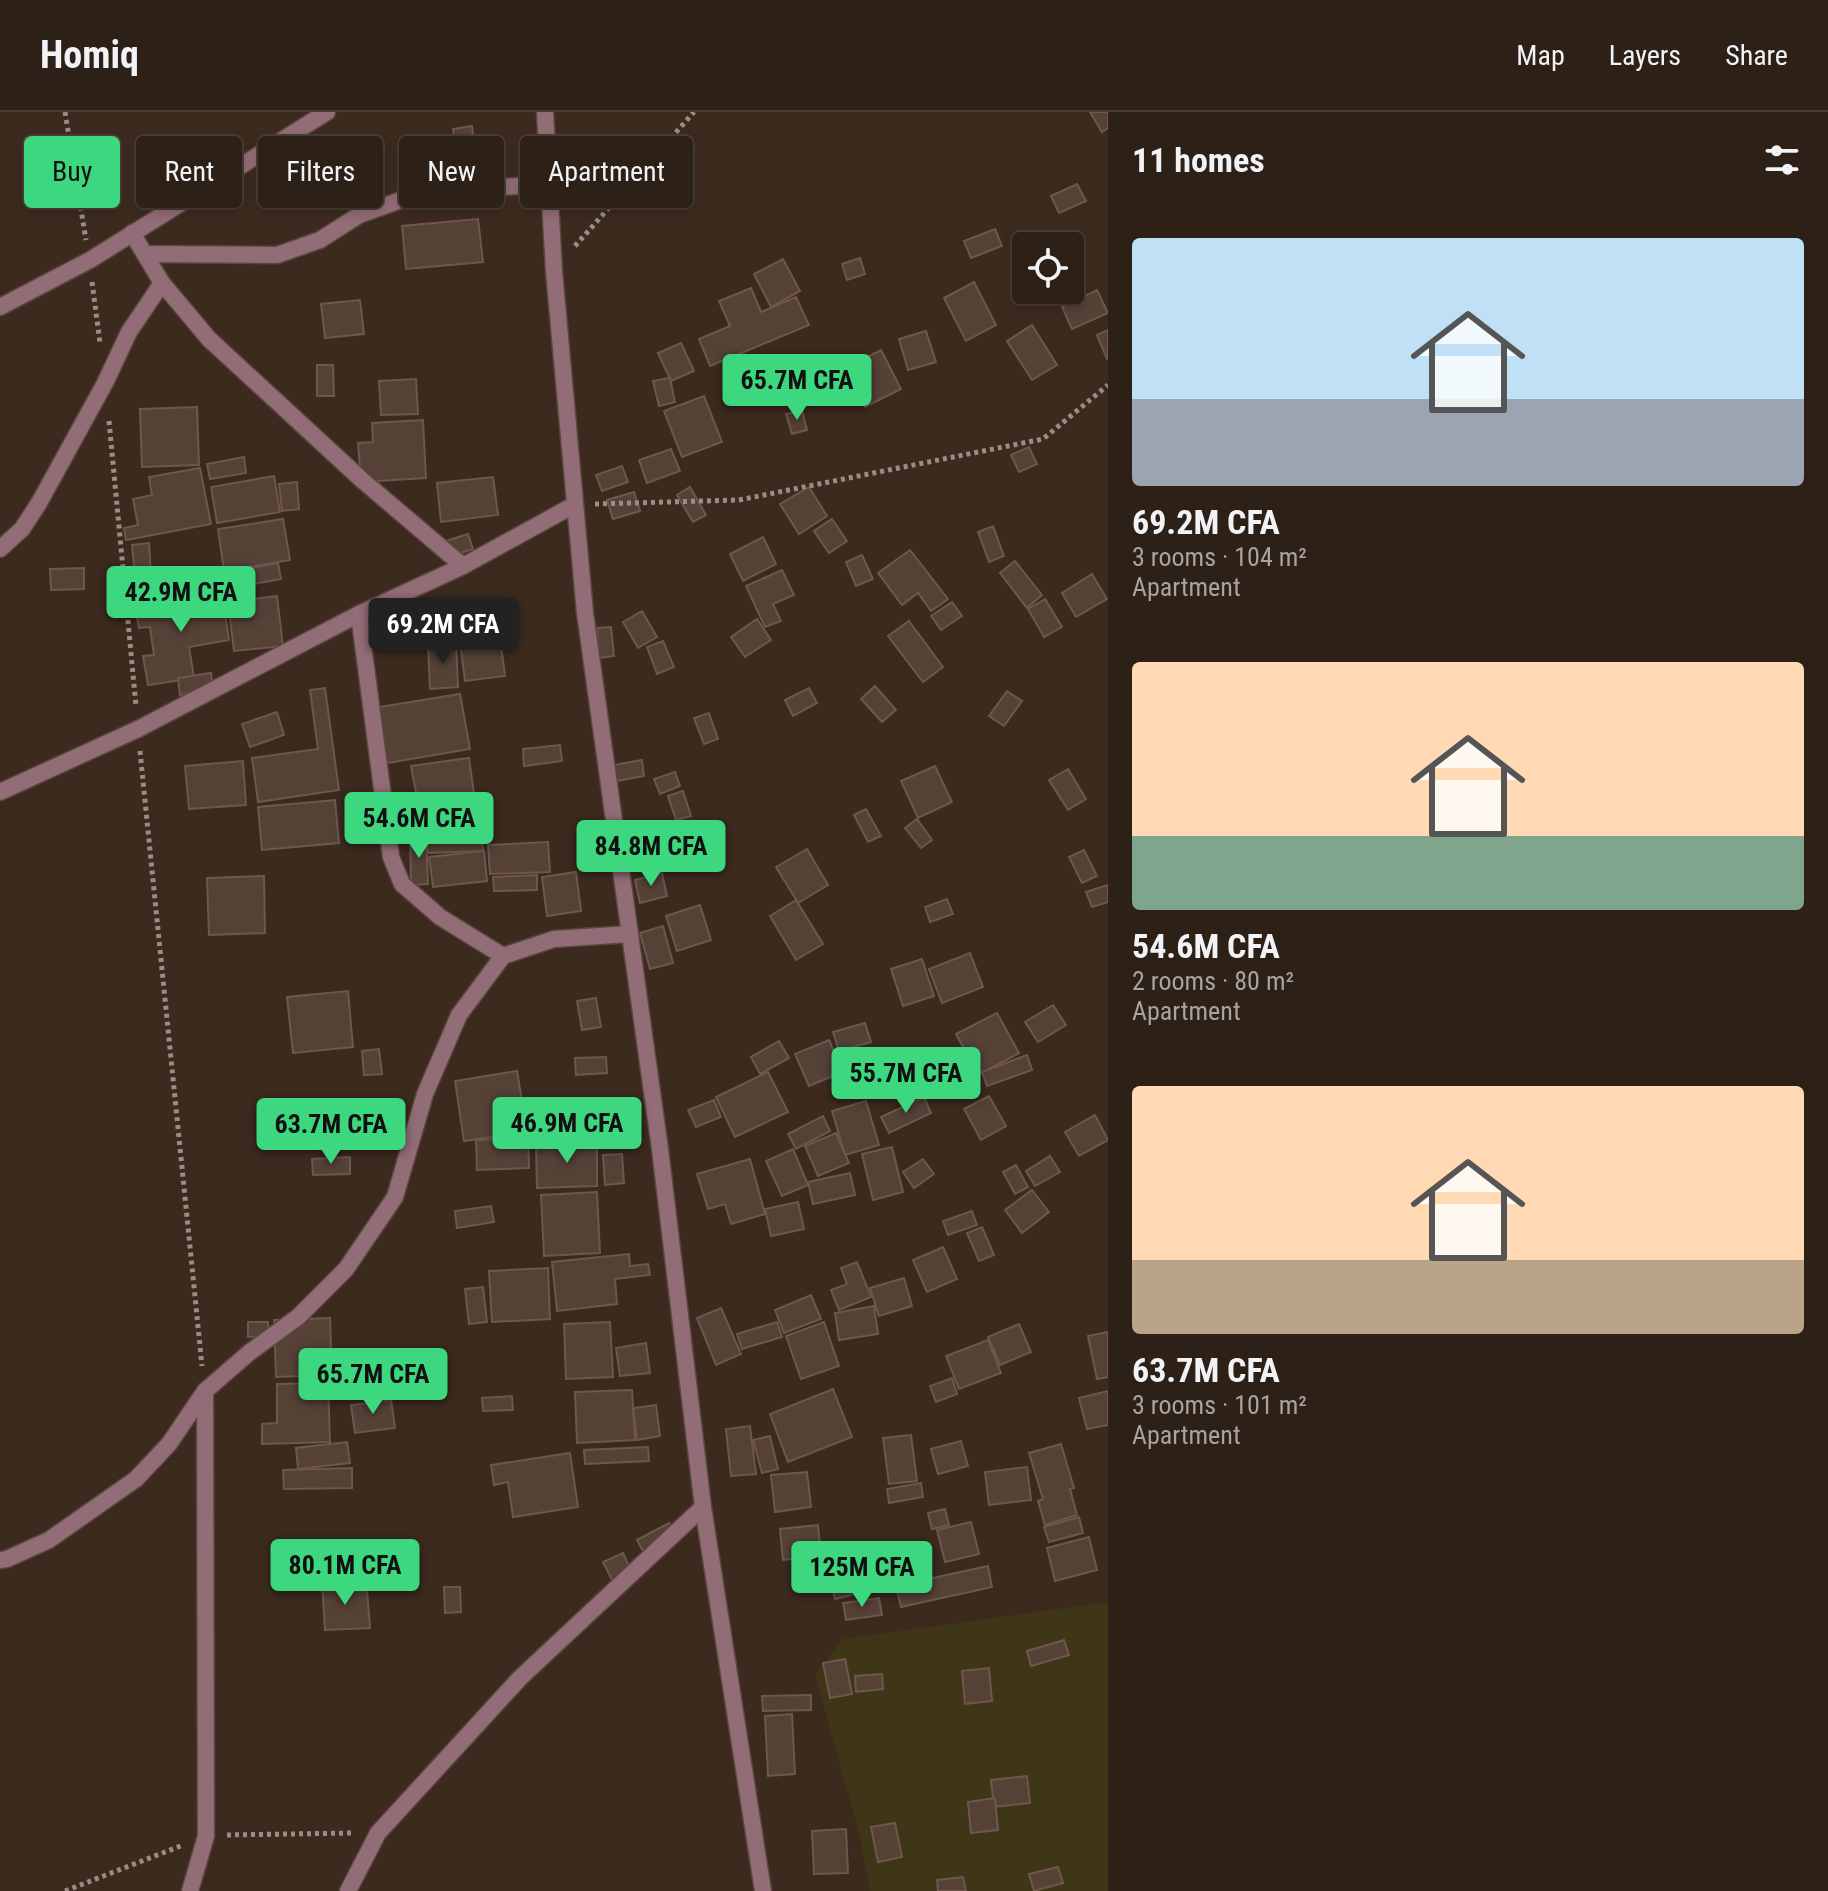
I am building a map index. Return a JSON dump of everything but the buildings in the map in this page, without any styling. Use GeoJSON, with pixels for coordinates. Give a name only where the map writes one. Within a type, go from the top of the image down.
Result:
{"type":"FeatureCollection","features":[{"type":"Feature","properties":{"kind":"street"},"geometry":{"type":"LineString","coordinates":[[0,307],[90,260],[327,112]]}},
{"type":"Feature","properties":{"kind":"street"},"geometry":{"type":"LineString","coordinates":[[545,112],[546,136]]}},
{"type":"Feature","properties":{"kind":"street"},"geometry":{"type":"LineString","coordinates":[[146,254],[277,255],[320,240],[359,215],[415,195],[520,186]]}},
{"type":"Feature","properties":{"kind":"street"},"geometry":{"type":"LineString","coordinates":[[550,208],[585,613],[660,1149],[703,1507],[763,1891]]}},
{"type":"Feature","properties":{"kind":"street"},"geometry":{"type":"LineString","coordinates":[[132,233],[162,283],[209,339],[362,480],[463,566]]}},
{"type":"Feature","properties":{"kind":"street"},"geometry":{"type":"LineString","coordinates":[[0,549],[22,529],[39,503],[105,383],[129,332],[162,283]]}},
{"type":"Feature","properties":{"kind":"street"},"geometry":{"type":"LineString","coordinates":[[0,792],[138,729],[359,614],[463,566],[574,505]]}},
{"type":"Feature","properties":{"kind":"street"},"geometry":{"type":"LineString","coordinates":[[359,614],[391,857],[402,884],[440,917],[503,956]]}},
{"type":"Feature","properties":{"kind":"street"},"geometry":{"type":"LineString","coordinates":[[0,1560],[49,1540],[136,1479],[169,1444],[205,1391],[250,1352],[298,1317],[346,1269],[395,1197],[425,1094],[459,1015],[503,956],[554,939],[630,934]]}},
{"type":"Feature","properties":{"kind":"street"},"geometry":{"type":"LineString","coordinates":[[190,1891],[206,1836],[205,1391]]}},
{"type":"Feature","properties":{"kind":"street"},"geometry":{"type":"LineString","coordinates":[[348,1891],[378,1833],[510,1689],[703,1507]]}},
{"type":"Feature","properties":{"kind":"path"},"geometry":{"type":"LineString","coordinates":[[554,271],[694,112]]}},
{"type":"Feature","properties":{"kind":"path"},"geometry":{"type":"LineString","coordinates":[[574,505],[739,500],[1043,439],[1108,385]]}},
{"type":"Feature","properties":{"kind":"sand"},"geometry":{"type":"Polygon","coordinates":[[[1108,1602],[1108,1891],[870,1891],[859,1833],[815,1675],[843,1639],[1108,1602]]]}}]}
